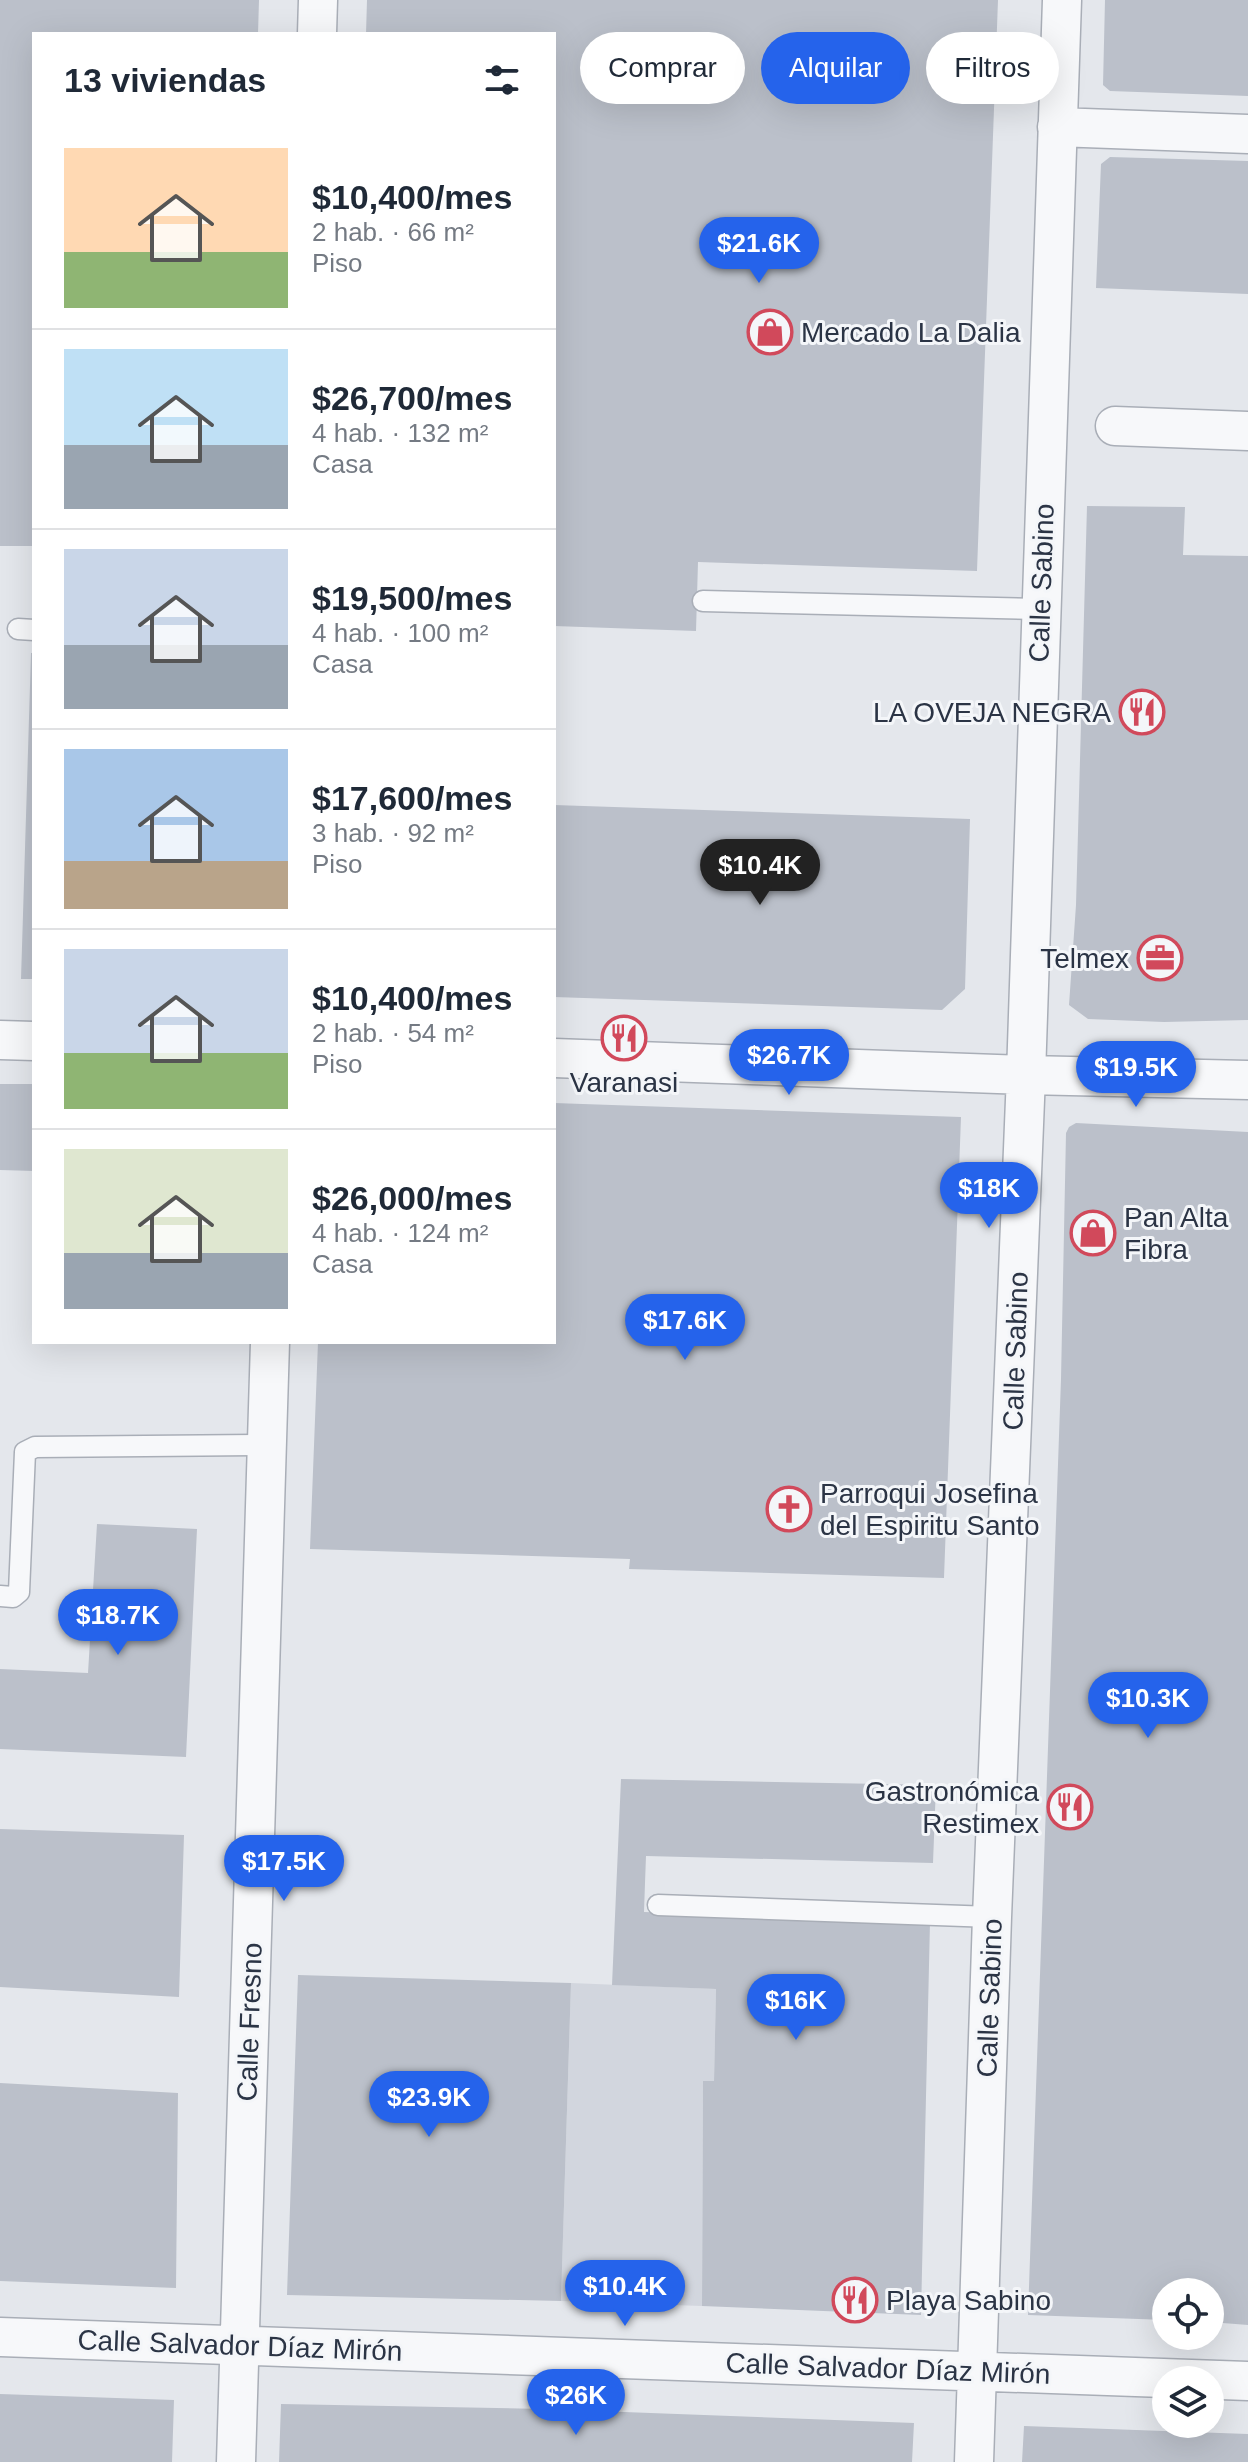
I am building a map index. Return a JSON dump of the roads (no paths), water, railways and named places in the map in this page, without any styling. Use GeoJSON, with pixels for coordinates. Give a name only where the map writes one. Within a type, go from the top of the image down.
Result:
{"type":"FeatureCollection","features":[{"type":"Feature","properties":{"kind":"street"},"geometry":{"type":"LineString","coordinates":[[317,32],[318,0]]}},
{"type":"Feature","properties":{"kind":"street","name":"Calle Sabino"},"geometry":{"type":"LineString","coordinates":[[974,2462],[992,1917],[1026,1075],[1062,0]]}},
{"type":"Feature","properties":{"kind":"street"},"geometry":{"type":"LineString","coordinates":[[1057,127],[1248,134]]}},
{"type":"Feature","properties":{"kind":"street"},"geometry":{"type":"LineString","coordinates":[[1115,426],[1248,431]]}},
{"type":"Feature","properties":{"kind":"street"},"geometry":{"type":"LineString","coordinates":[[0,1040],[32,1041]]}},
{"type":"Feature","properties":{"kind":"street"},"geometry":{"type":"LineString","coordinates":[[556,1058],[1248,1080]]}},
{"type":"Feature","properties":{"kind":"street","name":"Calle Fresno"},"geometry":{"type":"LineString","coordinates":[[236,2462],[270,1344]]}},
{"type":"Feature","properties":{"kind":"street","name":"Calle Salvador Díaz Mirón"},"geometry":{"type":"LineString","coordinates":[[0,2337],[1248,2381]]}},
{"type":"Feature","properties":{"kind":"lane"},"geometry":{"type":"LineString","coordinates":[[703,601],[1040,609]]}},
{"type":"Feature","properties":{"kind":"lane"},"geometry":{"type":"LineString","coordinates":[[0,1596],[13,1597],[19,1592],[25,1452],[35,1447],[266,1445]]}},
{"type":"Feature","properties":{"kind":"lane"},"geometry":{"type":"LineString","coordinates":[[658,1905],[992,1917]]}},
{"type":"Feature","properties":{"kind":"place","name":"Mercado La Dalia"},"geometry":{"type":"Point","coordinates":[770,332]}},
{"type":"Feature","properties":{"kind":"place","name":"LA OVEJA NEGRA"},"geometry":{"type":"Point","coordinates":[1142,712]}},
{"type":"Feature","properties":{"kind":"place","name":"Telmex"},"geometry":{"type":"Point","coordinates":[1160,958]}},
{"type":"Feature","properties":{"kind":"place","name":"Varanasi"},"geometry":{"type":"Point","coordinates":[624,1038]}},
{"type":"Feature","properties":{"kind":"place","name":"Pan Alta Fibra"},"geometry":{"type":"Point","coordinates":[1093,1233]}},
{"type":"Feature","properties":{"kind":"place","name":"Parroqui Josefina del Espiritu Santo"},"geometry":{"type":"Point","coordinates":[789,1509]}},
{"type":"Feature","properties":{"kind":"place","name":"Gastronómica Restimex"},"geometry":{"type":"Point","coordinates":[1070,1807]}},
{"type":"Feature","properties":{"kind":"place","name":"Playa Sabino"},"geometry":{"type":"Point","coordinates":[855,2300]}}]}
